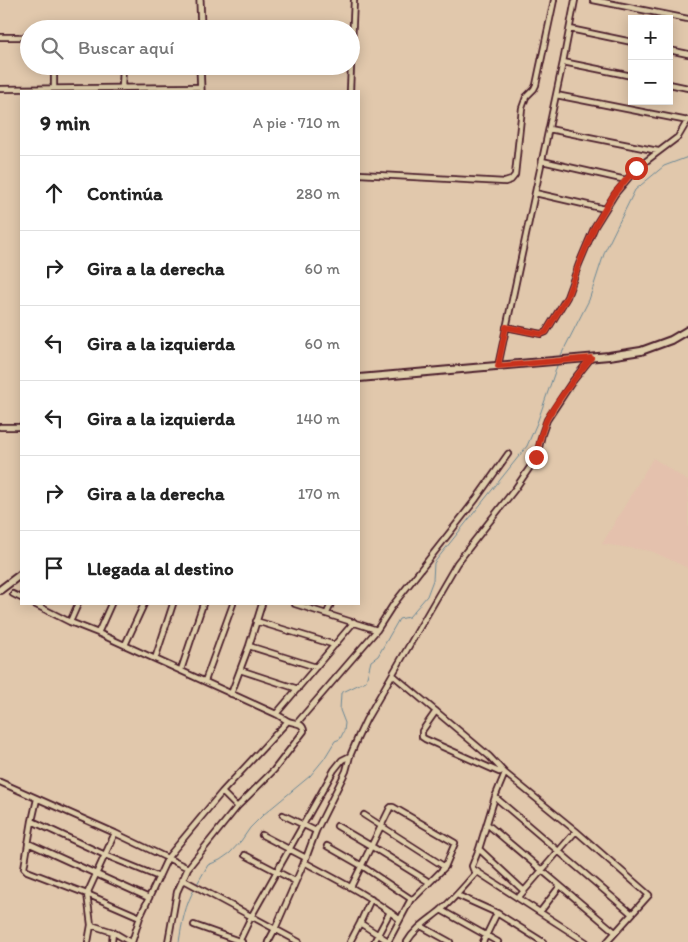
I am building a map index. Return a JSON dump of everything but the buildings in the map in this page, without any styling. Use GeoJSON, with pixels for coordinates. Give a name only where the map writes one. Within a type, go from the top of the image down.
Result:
{"type":"FeatureCollection","features":[{"type":"Feature","properties":{"kind":"main road"},"geometry":{"type":"LineString","coordinates":[[360,378],[554,362],[641,351],[671,340],[688,330]]}},
{"type":"Feature","properties":{"kind":"main road"},"geometry":{"type":"LineString","coordinates":[[0,585],[20,571]]}},
{"type":"Feature","properties":{"kind":"main road"},"geometry":{"type":"LineString","coordinates":[[0,590],[20,575]]}},
{"type":"Feature","properties":{"kind":"street"},"geometry":{"type":"LineString","coordinates":[[200,0],[200,20]]}},
{"type":"Feature","properties":{"kind":"street"},"geometry":{"type":"LineString","coordinates":[[353,20],[354,0]]}},
{"type":"Feature","properties":{"kind":"street"},"geometry":{"type":"LineString","coordinates":[[360,174],[505,182],[511,180],[514,175],[522,108],[526,97],[536,85],[554,0]]}},
{"type":"Feature","properties":{"kind":"street"},"geometry":{"type":"LineString","coordinates":[[498,366],[564,62],[575,0]]}},
{"type":"Feature","properties":{"kind":"street"},"geometry":{"type":"LineString","coordinates":[[593,0],[688,19]]}},
{"type":"Feature","properties":{"kind":"street"},"geometry":{"type":"LineString","coordinates":[[570,29],[628,41]]}},
{"type":"Feature","properties":{"kind":"street"},"geometry":{"type":"LineString","coordinates":[[0,37],[20,36]]}},
{"type":"Feature","properties":{"kind":"street"},"geometry":{"type":"LineString","coordinates":[[673,51],[688,54]]}},
{"type":"Feature","properties":{"kind":"street"},"geometry":{"type":"LineString","coordinates":[[564,62],[628,75]]}},
{"type":"Feature","properties":{"kind":"street"},"geometry":{"type":"LineString","coordinates":[[54,75],[54,88]]}},
{"type":"Feature","properties":{"kind":"street"},"geometry":{"type":"LineString","coordinates":[[122,88],[123,75]]}},
{"type":"Feature","properties":{"kind":"street"},"geometry":{"type":"LineString","coordinates":[[0,89],[201,89],[200,75]]}},
{"type":"Feature","properties":{"kind":"street"},"geometry":{"type":"LineString","coordinates":[[350,90],[351,75]]}},
{"type":"Feature","properties":{"kind":"street"},"geometry":{"type":"LineString","coordinates":[[673,85],[688,88]]}},
{"type":"Feature","properties":{"kind":"street"},"geometry":{"type":"LineString","coordinates":[[506,327],[541,334],[546,332],[567,297],[595,226],[614,194],[636,168],[678,137],[688,121],[556,95]]}},
{"type":"Feature","properties":{"kind":"street"},"geometry":{"type":"LineString","coordinates":[[549,129],[658,151]]}},
{"type":"Feature","properties":{"kind":"street"},"geometry":{"type":"LineString","coordinates":[[542,161],[626,180]]}},
{"type":"Feature","properties":{"kind":"street"},"geometry":{"type":"LineString","coordinates":[[535,193],[605,209]]}},
{"type":"Feature","properties":{"kind":"street"},"geometry":{"type":"LineString","coordinates":[[268,942],[316,831],[346,771],[350,756],[366,720],[394,675],[457,563],[515,489],[536,457],[547,420],[572,382],[591,358]]}},
{"type":"Feature","properties":{"kind":"street"},"geometry":{"type":"LineString","coordinates":[[0,427],[20,427]]}},
{"type":"Feature","properties":{"kind":"street"},"geometry":{"type":"LineString","coordinates":[[297,723],[377,630],[393,605],[476,499],[508,454]]}},
{"type":"Feature","properties":{"kind":"street"},"geometry":{"type":"LineString","coordinates":[[13,594],[20,598]]}},
{"type":"Feature","properties":{"kind":"street"},"geometry":{"type":"LineString","coordinates":[[36,605],[304,727],[304,731],[274,770],[237,807],[188,868],[177,892],[168,942]]}},
{"type":"Feature","properties":{"kind":"street"},"geometry":{"type":"LineString","coordinates":[[70,622],[78,605]]}},
{"type":"Feature","properties":{"kind":"street"},"geometry":{"type":"LineString","coordinates":[[98,633],[111,605]]}},
{"type":"Feature","properties":{"kind":"street"},"geometry":{"type":"LineString","coordinates":[[125,645],[144,605]]}},
{"type":"Feature","properties":{"kind":"street"},"geometry":{"type":"LineString","coordinates":[[155,659],[173,605]]}},
{"type":"Feature","properties":{"kind":"street"},"geometry":{"type":"LineString","coordinates":[[181,670],[203,605]]}},
{"type":"Feature","properties":{"kind":"street"},"geometry":{"type":"LineString","coordinates":[[205,682],[233,605]]}},
{"type":"Feature","properties":{"kind":"street"},"geometry":{"type":"LineString","coordinates":[[231,694],[262,605]]}},
{"type":"Feature","properties":{"kind":"street"},"geometry":{"type":"LineString","coordinates":[[299,605],[377,630]]}},
{"type":"Feature","properties":{"kind":"street"},"geometry":{"type":"LineString","coordinates":[[327,613],[331,605]]}},
{"type":"Feature","properties":{"kind":"street"},"geometry":{"type":"LineString","coordinates":[[256,621],[335,645]]}},
{"type":"Feature","properties":{"kind":"street"},"geometry":{"type":"LineString","coordinates":[[276,714],[354,622]]}},
{"type":"Feature","properties":{"kind":"street"},"geometry":{"type":"LineString","coordinates":[[248,646],[316,667]]}},
{"type":"Feature","properties":{"kind":"street"},"geometry":{"type":"LineString","coordinates":[[240,670],[298,689]]}},
{"type":"Feature","properties":{"kind":"street"},"geometry":{"type":"LineString","coordinates":[[394,675],[649,895],[607,942]]}},
{"type":"Feature","properties":{"kind":"street"},"geometry":{"type":"LineString","coordinates":[[436,711],[422,732],[422,737],[499,772],[503,771]]}},
{"type":"Feature","properties":{"kind":"street"},"geometry":{"type":"LineString","coordinates":[[91,925],[113,932],[131,942],[140,917],[168,857],[222,792],[288,721]]}},
{"type":"Feature","properties":{"kind":"street"},"geometry":{"type":"LineString","coordinates":[[194,925],[240,942],[251,917],[334,770],[342,760],[350,756]]}},
{"type":"Feature","properties":{"kind":"street"},"geometry":{"type":"LineString","coordinates":[[503,771],[472,866],[473,869],[586,942]]}},
{"type":"Feature","properties":{"kind":"street"},"geometry":{"type":"LineString","coordinates":[[0,782],[168,857],[188,868]]}},
{"type":"Feature","properties":{"kind":"street"},"geometry":{"type":"LineString","coordinates":[[222,792],[237,807]]}},
{"type":"Feature","properties":{"kind":"street"},"geometry":{"type":"LineString","coordinates":[[495,797],[632,914]]}},
{"type":"Feature","properties":{"kind":"street"},"geometry":{"type":"LineString","coordinates":[[37,799],[24,868],[27,871],[140,917]]}},
{"type":"Feature","properties":{"kind":"street"},"geometry":{"type":"LineString","coordinates":[[351,887],[391,807],[455,843],[445,867],[411,899],[388,942],[360,923]]}},
{"type":"Feature","properties":{"kind":"street"},"geometry":{"type":"LineString","coordinates":[[283,815],[316,831]]}},
{"type":"Feature","properties":{"kind":"street"},"geometry":{"type":"LineString","coordinates":[[364,815],[445,867]]}},
{"type":"Feature","properties":{"kind":"street"},"geometry":{"type":"LineString","coordinates":[[32,821],[105,855],[159,877]]}},
{"type":"Feature","properties":{"kind":"street"},"geometry":{"type":"LineString","coordinates":[[487,824],[615,932]]}},
{"type":"Feature","properties":{"kind":"street"},"geometry":{"type":"LineString","coordinates":[[338,826],[429,882]]}},
{"type":"Feature","properties":{"kind":"street"},"geometry":{"type":"LineString","coordinates":[[518,898],[576,831]]}},
{"type":"Feature","properties":{"kind":"street"},"geometry":{"type":"LineString","coordinates":[[88,942],[91,925],[87,894],[115,833]]}},
{"type":"Feature","properties":{"kind":"street"},"geometry":{"type":"LineString","coordinates":[[262,835],[290,849],[371,899],[399,919]]}},
{"type":"Feature","properties":{"kind":"street"},"geometry":{"type":"LineString","coordinates":[[28,843],[149,898]]}},
{"type":"Feature","properties":{"kind":"street"},"geometry":{"type":"LineString","coordinates":[[327,846],[362,866],[411,899]]}},
{"type":"Feature","properties":{"kind":"street"},"geometry":{"type":"LineString","coordinates":[[479,849],[524,890]]}},
{"type":"Feature","properties":{"kind":"street"},"geometry":{"type":"LineString","coordinates":[[246,855],[295,882]]}},
{"type":"Feature","properties":{"kind":"street"},"geometry":{"type":"LineString","coordinates":[[407,942],[413,933],[457,895],[477,872]]}},
{"type":"Feature","properties":{"kind":"street"},"geometry":{"type":"LineString","coordinates":[[182,879],[299,942]]}},
{"type":"Feature","properties":{"kind":"street"},"geometry":{"type":"LineString","coordinates":[[540,912],[560,886]]}},
{"type":"Feature","properties":{"kind":"street"},"geometry":{"type":"LineString","coordinates":[[457,895],[497,913],[543,942]]}},
{"type":"Feature","properties":{"kind":"street"},"geometry":{"type":"LineString","coordinates":[[350,942],[371,899]]}},
{"type":"Feature","properties":{"kind":"street"},"geometry":{"type":"LineString","coordinates":[[441,910],[498,942]]}},
{"type":"Feature","properties":{"kind":"street"},"geometry":{"type":"LineString","coordinates":[[374,942],[390,912]]}},
{"type":"Feature","properties":{"kind":"street"},"geometry":{"type":"LineString","coordinates":[[483,942],[497,913]]}},
{"type":"Feature","properties":{"kind":"street"},"geometry":{"type":"LineString","coordinates":[[421,926],[450,942]]}},
{"type":"Feature","properties":{"kind":"street"},"geometry":{"type":"LineString","coordinates":[[112,942],[113,932]]}},
{"type":"Feature","properties":{"kind":"shaded area"},"geometry":{"type":"Polygon","coordinates":[[[653,458],[688,481],[688,568],[651,551],[602,544],[653,458]]]}},
{"type":"Feature","properties":{"kind":"waterway"},"geometry":{"type":"LineString","coordinates":[[560,357],[589,300],[605,251],[635,190],[664,166],[688,157]]}},
{"type":"Feature","properties":{"kind":"waterway"},"geometry":{"type":"LineString","coordinates":[[197,884],[208,865],[230,853],[263,815],[310,776],[324,759],[335,741],[340,739],[345,723],[340,710],[341,693],[366,681],[371,661],[378,656],[399,619],[409,617],[427,596],[433,580],[434,563],[527,446],[558,363]]}},
{"type":"Feature","properties":{"kind":"waterway"},"geometry":{"type":"LineString","coordinates":[[179,942],[186,908],[195,888]]}},
{"type":"Feature","properties":{"kind":"route"},"geometry":{"type":"LineString","coordinates":[[536,457],[547,420],[572,382],[591,358],[498,366],[506,327],[541,334],[546,332],[567,297],[595,226],[614,194],[636,168]]}}]}
